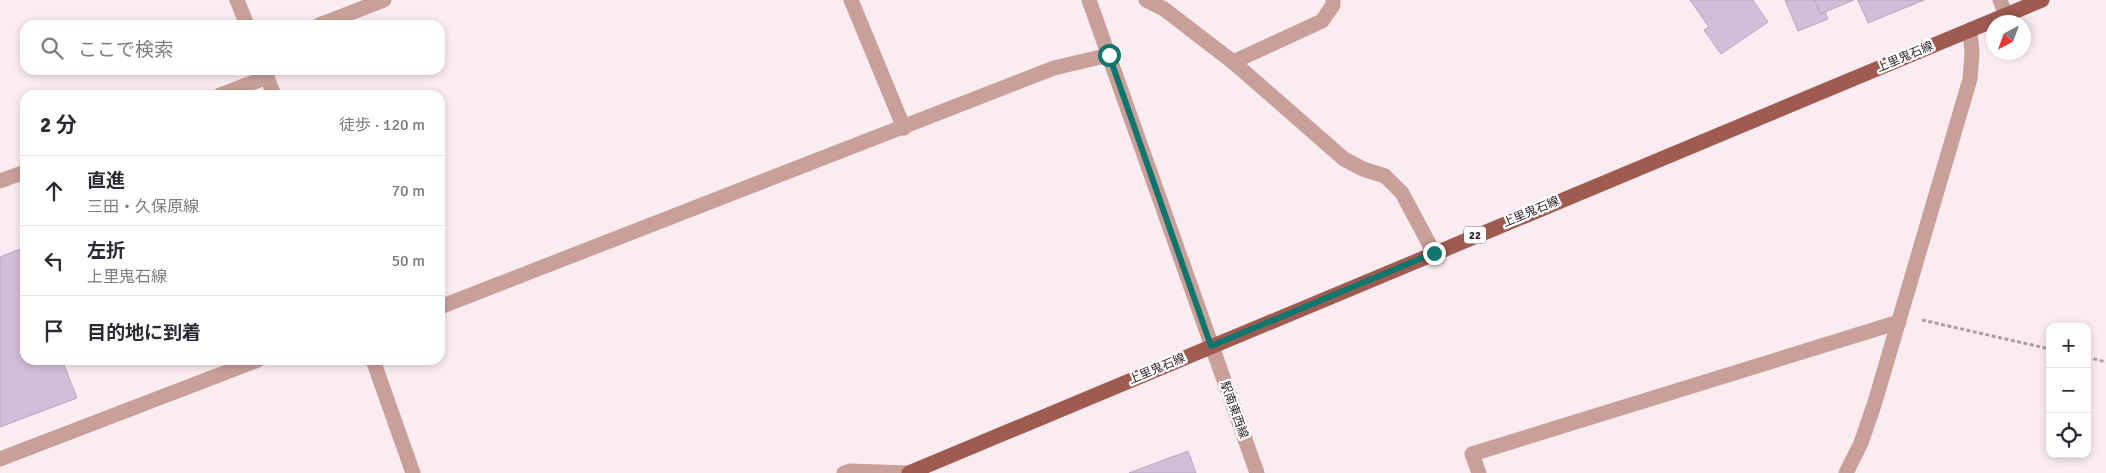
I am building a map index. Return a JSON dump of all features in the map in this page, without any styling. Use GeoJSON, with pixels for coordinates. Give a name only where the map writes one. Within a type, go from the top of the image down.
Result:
{"type":"FeatureCollection","features":[{"type":"Feature","properties":{"kind":"main road","name":"上里鬼石線"},"geometry":{"type":"LineString","coordinates":[[2006,15],[2042,0]]}},
{"type":"Feature","properties":{"kind":"main road","name":"上里鬼石線"},"geometry":{"type":"LineString","coordinates":[[909,473],[1986,23]]}},
{"type":"Feature","properties":{"kind":"street"},"geometry":{"type":"LineString","coordinates":[[237,0],[245,20]]}},
{"type":"Feature","properties":{"kind":"street"},"geometry":{"type":"LineString","coordinates":[[332,20],[384,0]]}},
{"type":"Feature","properties":{"kind":"street"},"geometry":{"type":"LineString","coordinates":[[851,0],[904,128]]}},
{"type":"Feature","properties":{"kind":"street"},"geometry":{"type":"LineString","coordinates":[[1146,0],[1164,9],[1233,62],[1344,159],[1363,169],[1384,176],[1402,193],[1434,253]]}},
{"type":"Feature","properties":{"kind":"street"},"geometry":{"type":"LineString","coordinates":[[1233,62],[1322,21],[1333,5],[1333,0]]}},
{"type":"Feature","properties":{"kind":"street"},"geometry":{"type":"LineString","coordinates":[[2000,0],[2006,15]]}},
{"type":"Feature","properties":{"kind":"street","name":"駅南東西線"},"geometry":{"type":"LineString","coordinates":[[1093,1],[1109,55],[1257,473]]}},
{"type":"Feature","properties":{"kind":"street"},"geometry":{"type":"LineString","coordinates":[[1846,473],[1861,443],[1899,322],[1970,78],[1972,52],[1970,30]]}},
{"type":"Feature","properties":{"kind":"street"},"geometry":{"type":"LineString","coordinates":[[445,305],[1054,68],[1109,55]]}},
{"type":"Feature","properties":{"kind":"street"},"geometry":{"type":"LineString","coordinates":[[230,90],[262,75]]}},
{"type":"Feature","properties":{"kind":"street"},"geometry":{"type":"LineString","coordinates":[[267,75],[272,90]]}},
{"type":"Feature","properties":{"kind":"street"},"geometry":{"type":"LineString","coordinates":[[0,181],[20,174]]}},
{"type":"Feature","properties":{"kind":"street"},"geometry":{"type":"LineString","coordinates":[[1479,473],[1472,454],[1899,322]]}},
{"type":"Feature","properties":{"kind":"street"},"geometry":{"type":"LineString","coordinates":[[0,459],[245,365]]}},
{"type":"Feature","properties":{"kind":"street"},"geometry":{"type":"LineString","coordinates":[[375,365],[413,473]]}},
{"type":"Feature","properties":{"kind":"street"},"geometry":{"type":"LineString","coordinates":[[844,473],[850,471],[909,473]]}},
{"type":"Feature","properties":{"kind":"path"},"geometry":{"type":"LineString","coordinates":[[1899,322],[1914,319],[2046,348]]}},
{"type":"Feature","properties":{"kind":"path"},"geometry":{"type":"LineString","coordinates":[[2091,359],[2106,362]]}},
{"type":"Feature","properties":{"kind":"building"},"geometry":{"type":"Polygon","coordinates":[[[1690,0],[1753,0],[1768,22],[1721,54],[1704,30],[1709,27],[1690,0]]]}},
{"type":"Feature","properties":{"kind":"building"},"geometry":{"type":"Polygon","coordinates":[[[1785,0],[1820,0],[1828,19],[1798,31],[1785,0]]]}},
{"type":"Feature","properties":{"kind":"building"},"geometry":{"type":"Polygon","coordinates":[[[1815,0],[1854,0],[1820,14],[1815,0]]]}},
{"type":"Feature","properties":{"kind":"building"},"geometry":{"type":"Polygon","coordinates":[[[1858,0],[1924,0],[1868,23],[1858,0]]]}},
{"type":"Feature","properties":{"kind":"building"},"geometry":{"type":"Polygon","coordinates":[[[20,249],[20,365],[64,365],[77,398],[0,427],[0,257],[20,249]]]}},
{"type":"Feature","properties":{"kind":"building"},"geometry":{"type":"Polygon","coordinates":[[[1188,451],[1196,473],[1129,473],[1188,451]]]}},
{"type":"Feature","properties":{"kind":"route"},"geometry":{"type":"LineString","coordinates":[[1109,55],[1211,346],[1434,253]]}}]}
